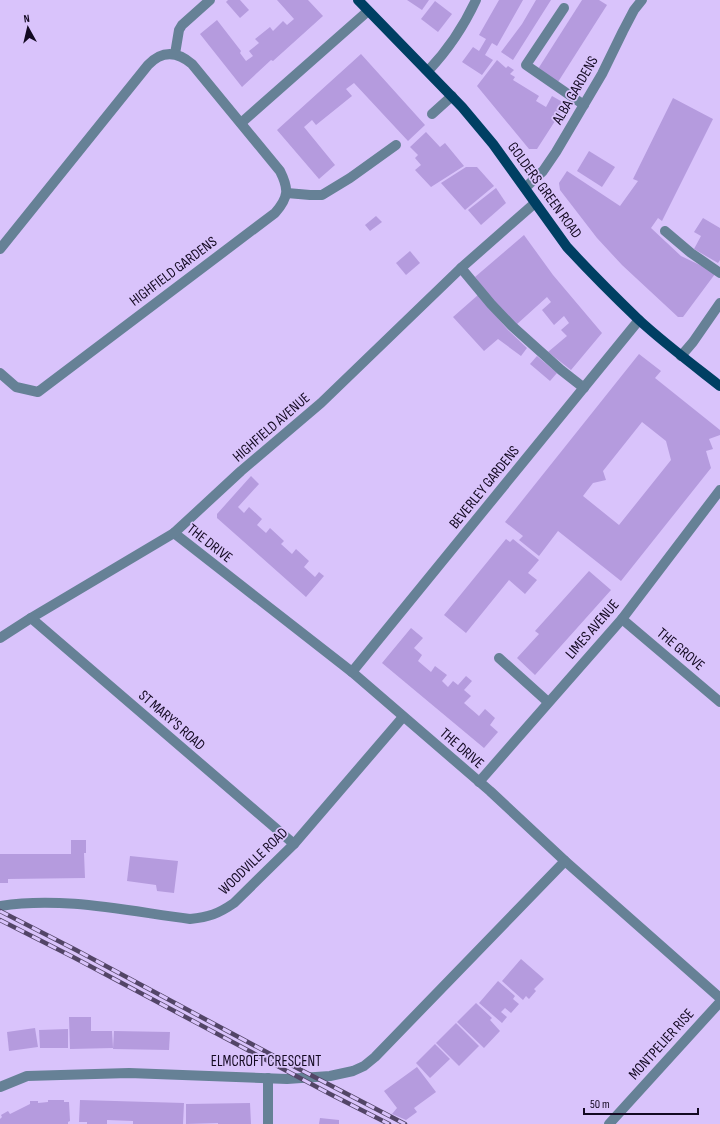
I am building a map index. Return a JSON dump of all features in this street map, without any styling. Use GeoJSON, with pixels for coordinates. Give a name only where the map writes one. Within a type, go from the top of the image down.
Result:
{"type":"FeatureCollection","features":[{"type":"Feature","properties":{"kind":"main road","name":"GOLDERS GREEN ROAD"},"geometry":{"type":"LineString","coordinates":[[358,0],[452,96],[493,144],[535,204],[567,247],[578,259],[639,320],[720,386]]}},
{"type":"Feature","properties":{"kind":"street"},"geometry":{"type":"LineString","coordinates":[[175,54],[179,30],[182,25],[210,0]]}},
{"type":"Feature","properties":{"kind":"street"},"geometry":{"type":"LineString","coordinates":[[428,71],[440,59],[456,36],[476,0]]}},
{"type":"Feature","properties":{"kind":"street","name":"ALBA GARDENS"},"geometry":{"type":"LineString","coordinates":[[525,188],[543,171],[602,74],[634,10],[642,0]]}},
{"type":"Feature","properties":{"kind":"street"},"geometry":{"type":"LineString","coordinates":[[564,8],[526,65],[584,105]]}},
{"type":"Feature","properties":{"kind":"street"},"geometry":{"type":"LineString","coordinates":[[241,123],[368,11]]}},
{"type":"Feature","properties":{"kind":"street"},"geometry":{"type":"LineString","coordinates":[[0,249],[153,59],[168,54],[175,54],[186,58],[192,64],[280,171],[286,185],[287,193],[322,195],[350,178],[396,145]]}},
{"type":"Feature","properties":{"kind":"street"},"geometry":{"type":"LineString","coordinates":[[432,114],[452,96]]}},
{"type":"Feature","properties":{"kind":"street","name":"HIGHFIELD GARDENS"},"geometry":{"type":"LineString","coordinates":[[0,373],[16,386],[38,392],[275,213],[287,193]]}},
{"type":"Feature","properties":{"kind":"street","name":"HIGHFIELD AVENUE"},"geometry":{"type":"LineString","coordinates":[[0,638],[174,533],[242,471],[321,403],[461,268],[535,204]]}},
{"type":"Feature","properties":{"kind":"street"},"geometry":{"type":"LineString","coordinates":[[665,231],[691,253],[720,273]]}},
{"type":"Feature","properties":{"kind":"street"},"geometry":{"type":"LineString","coordinates":[[461,268],[490,304],[512,326],[584,388]]}},
{"type":"Feature","properties":{"kind":"street"},"geometry":{"type":"LineString","coordinates":[[682,356],[720,303]]}},
{"type":"Feature","properties":{"kind":"street","name":"BEVERLEY GARDENS"},"geometry":{"type":"LineString","coordinates":[[352,672],[639,320]]}},
{"type":"Feature","properties":{"kind":"street","name":"LIMES AVENUE"},"geometry":{"type":"LineString","coordinates":[[479,782],[622,619],[720,490]]}},
{"type":"Feature","properties":{"kind":"street","name":"THE DRIVE"},"geometry":{"type":"LineString","coordinates":[[174,533],[352,672],[479,782],[565,861],[720,998]]}},
{"type":"Feature","properties":{"kind":"street","name":"ST MARY'S ROAD"},"geometry":{"type":"LineString","coordinates":[[31,618],[294,844]]}},
{"type":"Feature","properties":{"kind":"street","name":"THE GROVE"},"geometry":{"type":"LineString","coordinates":[[622,619],[720,702]]}},
{"type":"Feature","properties":{"kind":"street"},"geometry":{"type":"LineString","coordinates":[[499,658],[548,702]]}},
{"type":"Feature","properties":{"kind":"street","name":"WOODVILLE ROAD"},"geometry":{"type":"LineString","coordinates":[[0,906],[58,902],[83,904],[190,919],[204,918],[225,909],[234,903],[294,844],[403,717]]}},
{"type":"Feature","properties":{"kind":"street","name":"ELMCROFT CRESCENT"},"geometry":{"type":"LineString","coordinates":[[0,1087],[28,1076],[129,1073],[287,1079],[330,1076],[353,1071],[364,1066],[381,1051],[565,861]]}},
{"type":"Feature","properties":{"kind":"street","name":"MONTPELIER RISE"},"geometry":{"type":"LineString","coordinates":[[609,1124],[720,1002]]}},
{"type":"Feature","properties":{"kind":"street"},"geometry":{"type":"LineString","coordinates":[[268,1078],[268,1124]]}},
{"type":"Feature","properties":{"kind":"building"},"geometry":{"type":"Polygon","coordinates":[[[228,0],[240,0],[249,10],[240,18],[226,2],[228,0]]]}},
{"type":"Feature","properties":{"kind":"building"},"geometry":{"type":"Polygon","coordinates":[[[277,0],[308,0],[323,16],[242,87],[200,34],[217,20],[241,51],[240,53],[246,61],[253,56],[249,51],[259,43],[255,39],[270,27],[273,31],[283,21],[287,25],[294,19],[277,0]]]}},
{"type":"Feature","properties":{"kind":"building"},"geometry":{"type":"Polygon","coordinates":[[[407,0],[429,0],[422,10],[407,0]]]}},
{"type":"Feature","properties":{"kind":"building"},"geometry":{"type":"Polygon","coordinates":[[[499,0],[523,0],[497,46],[492,43],[485,55],[493,60],[482,75],[462,62],[473,47],[479,51],[486,39],[479,35],[499,0]]]}},
{"type":"Feature","properties":{"kind":"building"},"geometry":{"type":"Polygon","coordinates":[[[536,0],[551,0],[513,60],[501,52],[522,24],[536,0]]]}},
{"type":"Feature","properties":{"kind":"building"},"geometry":{"type":"Polygon","coordinates":[[[582,0],[599,0],[607,5],[558,82],[538,69],[582,0]]]}},
{"type":"Feature","properties":{"kind":"building"},"geometry":{"type":"Polygon","coordinates":[[[435,1],[452,14],[438,32],[421,19],[435,1]]]}},
{"type":"Feature","properties":{"kind":"building"},"geometry":{"type":"Polygon","coordinates":[[[361,54],[425,125],[408,141],[354,83],[346,89],[352,96],[316,125],[312,120],[304,127],[335,165],[319,179],[277,130],[361,54]]]}},
{"type":"Feature","properties":{"kind":"building"},"geometry":{"type":"Polygon","coordinates":[[[497,60],[506,68],[508,66],[514,70],[510,74],[515,77],[513,80],[539,96],[536,101],[546,107],[552,96],[566,104],[537,149],[529,149],[477,86],[497,60]]]}},
{"type":"Feature","properties":{"kind":"building"},"geometry":{"type":"Polygon","coordinates":[[[673,98],[713,119],[662,221],[658,218],[651,228],[681,256],[715,274],[683,317],[678,317],[622,265],[597,238],[560,190],[559,183],[567,171],[620,206],[638,181],[633,179],[673,98]]]}},
{"type":"Feature","properties":{"kind":"building"},"geometry":{"type":"Polygon","coordinates":[[[426,132],[440,147],[445,143],[464,166],[431,187],[415,170],[421,165],[415,158],[418,155],[410,147],[426,132]]]}},
{"type":"Feature","properties":{"kind":"building"},"geometry":{"type":"Polygon","coordinates":[[[589,151],[615,167],[602,187],[577,171],[589,151]]]}},
{"type":"Feature","properties":{"kind":"building"},"geometry":{"type":"Polygon","coordinates":[[[466,167],[477,167],[494,186],[465,210],[441,183],[466,167]]]}},
{"type":"Feature","properties":{"kind":"building"},"geometry":{"type":"Polygon","coordinates":[[[496,188],[506,203],[481,225],[468,210],[496,188]]]}},
{"type":"Feature","properties":{"kind":"building"},"geometry":{"type":"Polygon","coordinates":[[[376,216],[382,222],[370,231],[365,225],[376,216]]]}},
{"type":"Feature","properties":{"kind":"building"},"geometry":{"type":"Polygon","coordinates":[[[703,218],[720,228],[720,260],[718,263],[694,249],[701,236],[694,232],[703,218]]]}},
{"type":"Feature","properties":{"kind":"building"},"geometry":{"type":"Polygon","coordinates":[[[524,235],[553,275],[602,333],[571,370],[548,352],[567,336],[561,330],[569,323],[564,316],[554,325],[542,310],[551,302],[547,297],[516,325],[475,277],[524,235]]]}},
{"type":"Feature","properties":{"kind":"building"},"geometry":{"type":"Polygon","coordinates":[[[410,251],[420,263],[406,275],[396,263],[410,251]]]}},
{"type":"Feature","properties":{"kind":"building"},"geometry":{"type":"Polygon","coordinates":[[[478,295],[508,330],[527,348],[521,356],[498,339],[484,351],[453,317],[478,295]]]}},
{"type":"Feature","properties":{"kind":"building"},"geometry":{"type":"Polygon","coordinates":[[[639,354],[661,371],[655,378],[720,430],[720,435],[709,439],[713,449],[706,451],[711,468],[621,581],[558,531],[539,556],[519,540],[523,536],[505,522],[639,354]],[[642,422],[603,471],[606,480],[593,483],[583,496],[619,525],[671,460],[666,441],[642,422]]]}},
{"type":"Feature","properties":{"kind":"building"},"geometry":{"type":"Polygon","coordinates":[[[537,356],[557,373],[550,381],[530,364],[537,356]]]}},
{"type":"Feature","properties":{"kind":"building"},"geometry":{"type":"Polygon","coordinates":[[[251,476],[259,484],[238,507],[244,513],[249,507],[262,519],[257,525],[266,533],[270,528],[284,541],[281,544],[292,554],[296,549],[309,561],[304,567],[315,577],[319,572],[324,576],[306,597],[217,518],[217,514],[251,476]]]}},
{"type":"Feature","properties":{"kind":"building"},"geometry":{"type":"Polygon","coordinates":[[[506,539],[510,542],[513,539],[539,560],[528,573],[537,580],[525,594],[509,580],[466,633],[444,615],[506,539]]]}},
{"type":"Feature","properties":{"kind":"building"},"geometry":{"type":"Polygon","coordinates":[[[589,571],[611,590],[535,675],[517,658],[539,634],[535,631],[589,571]]]}},
{"type":"Feature","properties":{"kind":"building"},"geometry":{"type":"Polygon","coordinates":[[[411,628],[423,638],[414,648],[422,655],[418,661],[431,672],[435,666],[447,675],[442,681],[448,687],[453,681],[458,685],[466,676],[472,681],[464,690],[471,696],[464,703],[479,716],[485,709],[495,718],[490,725],[498,732],[484,748],[382,663],[411,628]]]}},
{"type":"Feature","properties":{"kind":"building"},"geometry":{"type":"Polygon","coordinates":[[[71,840],[86,840],[86,853],[84,853],[85,878],[8,879],[8,883],[0,883],[0,854],[71,854],[71,840]]]}},
{"type":"Feature","properties":{"kind":"building"},"geometry":{"type":"Polygon","coordinates":[[[130,856],[178,861],[174,893],[157,891],[156,885],[127,881],[130,856]]]}},
{"type":"Feature","properties":{"kind":"building"},"geometry":{"type":"Polygon","coordinates":[[[521,959],[544,979],[534,989],[536,991],[529,999],[526,996],[523,1000],[502,981],[521,959]]]}},
{"type":"Feature","properties":{"kind":"building"},"geometry":{"type":"Polygon","coordinates":[[[498,981],[515,996],[513,999],[519,1004],[511,1013],[505,1008],[501,1012],[507,1017],[502,1023],[479,1003],[498,981]]]}},
{"type":"Feature","properties":{"kind":"building"},"geometry":{"type":"Polygon","coordinates":[[[476,1003],[492,1018],[490,1020],[500,1031],[484,1048],[457,1022],[476,1003]]]}},
{"type":"Feature","properties":{"kind":"building"},"geometry":{"type":"Polygon","coordinates":[[[69,1017],[91,1017],[91,1031],[112,1031],[113,1048],[70,1049],[69,1017]]]}},
{"type":"Feature","properties":{"kind":"building"},"geometry":{"type":"Polygon","coordinates":[[[456,1023],[479,1046],[459,1066],[436,1043],[456,1023]]]}},
{"type":"Feature","properties":{"kind":"building"},"geometry":{"type":"Polygon","coordinates":[[[35,1028],[38,1047],[9,1051],[7,1032],[35,1028]]]}},
{"type":"Feature","properties":{"kind":"building"},"geometry":{"type":"Polygon","coordinates":[[[68,1029],[68,1048],[40,1048],[39,1030],[68,1029]]]}},
{"type":"Feature","properties":{"kind":"building"},"geometry":{"type":"Polygon","coordinates":[[[114,1031],[170,1032],[169,1050],[113,1049],[114,1031]]]}},
{"type":"Feature","properties":{"kind":"building"},"geometry":{"type":"Polygon","coordinates":[[[435,1044],[450,1059],[430,1078],[416,1063],[435,1044]]]}},
{"type":"Feature","properties":{"kind":"building"},"geometry":{"type":"Polygon","coordinates":[[[417,1067],[436,1092],[414,1108],[417,1112],[406,1120],[392,1114],[397,1108],[384,1091],[417,1067]]]}},
{"type":"Feature","properties":{"kind":"building"},"geometry":{"type":"Polygon","coordinates":[[[48,1100],[64,1100],[64,1102],[69,1102],[70,1121],[68,1124],[0,1124],[0,1119],[2,1117],[1,1115],[8,1111],[10,1114],[30,1104],[30,1101],[38,1101],[38,1103],[48,1102],[48,1100]]]}},
{"type":"Feature","properties":{"kind":"building"},"geometry":{"type":"Polygon","coordinates":[[[80,1100],[184,1103],[183,1124],[133,1124],[133,1121],[107,1120],[107,1124],[87,1124],[87,1122],[79,1122],[80,1100]]]}},
{"type":"Feature","properties":{"kind":"building"},"geometry":{"type":"Polygon","coordinates":[[[250,1103],[251,1124],[186,1124],[186,1104],[250,1103]]]}},
{"type":"Feature","properties":{"kind":"building"},"geometry":{"type":"Polygon","coordinates":[[[320,1118],[339,1120],[339,1124],[319,1124],[320,1118]]]}},
{"type":"Feature","properties":{"kind":"railway"},"geometry":{"type":"LineString","coordinates":[[0,911],[405,1124]]}},
{"type":"Feature","properties":{"kind":"railway"},"geometry":{"type":"LineString","coordinates":[[0,920],[389,1124]]}}]}
